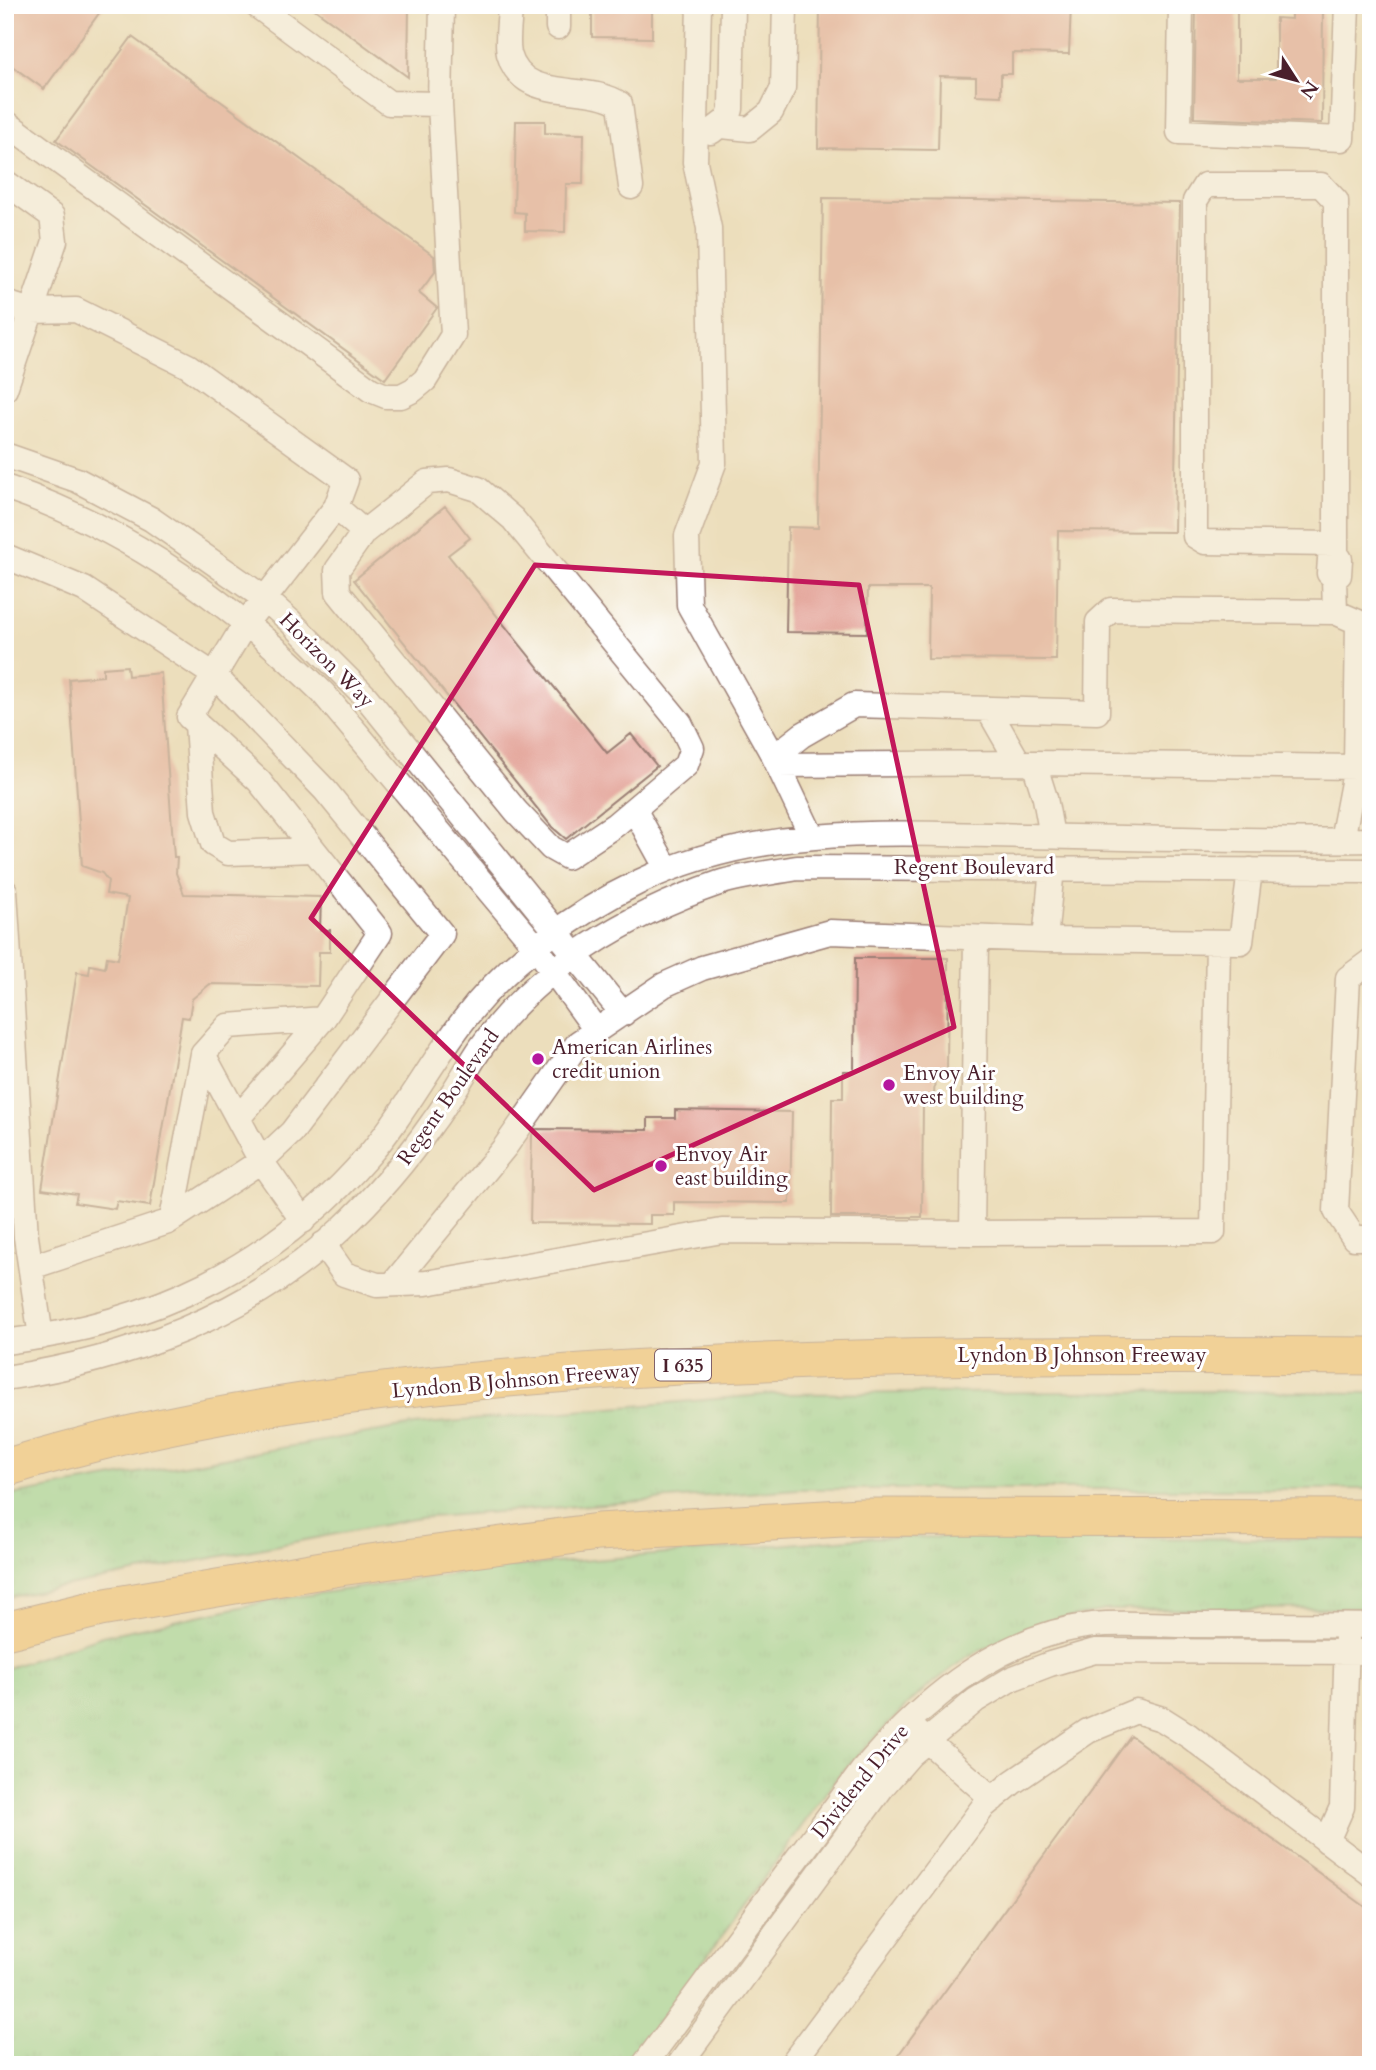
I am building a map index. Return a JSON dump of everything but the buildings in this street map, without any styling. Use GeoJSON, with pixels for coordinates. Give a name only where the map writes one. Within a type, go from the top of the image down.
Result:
{"type":"FeatureCollection","features":[{"type":"Feature","properties":{"kind":"highway","name":"Lyndon B Johnson Freeway"},"geometry":{"type":"LineString","coordinates":[[5,1468],[78,1446],[290,1405],[463,1380],[694,1364],[958,1355],[1371,1356]]}},
{"type":"Feature","properties":{"kind":"highway"},"geometry":{"type":"LineString","coordinates":[[5,1631],[100,1608],[340,1567],[598,1532],[713,1523],[991,1515],[1371,1518]]}},
{"type":"Feature","properties":{"kind":"highway"},"geometry":{"type":"LineString","coordinates":[[5,1651],[100,1608]]}},
{"type":"Feature","properties":{"kind":"street"},"geometry":{"type":"LineString","coordinates":[[5,122],[371,390],[386,396],[413,390],[425,380],[453,335],[440,104],[442,5]]}},
{"type":"Feature","properties":{"kind":"street"},"geometry":{"type":"LineString","coordinates":[[510,5],[509,53],[518,72],[534,86],[607,95],[620,104],[631,187]]}},
{"type":"Feature","properties":{"kind":"street"},"geometry":{"type":"LineString","coordinates":[[699,5],[695,162],[709,228],[715,463],[687,536],[689,605],[776,761],[812,837]]}},
{"type":"Feature","properties":{"kind":"street"},"geometry":{"type":"LineString","coordinates":[[696,133],[709,133],[722,126],[732,109],[733,5]]}},
{"type":"Feature","properties":{"kind":"street"},"geometry":{"type":"LineString","coordinates":[[722,126],[750,129],[771,112],[783,88],[785,5]]}},
{"type":"Feature","properties":{"kind":"street"},"geometry":{"type":"LineString","coordinates":[[1181,5],[1179,132],[1342,139],[1347,5]]}},
{"type":"Feature","properties":{"kind":"street"},"geometry":{"type":"LineString","coordinates":[[263,8],[389,103],[440,104]]}},
{"type":"Feature","properties":{"kind":"street"},"geometry":{"type":"LineString","coordinates":[[1335,559],[1205,542],[1195,536],[1195,201],[1205,185],[1321,185],[1336,201],[1335,612]]}},
{"type":"Feature","properties":{"kind":"street"},"geometry":{"type":"LineString","coordinates":[[5,389],[55,241],[52,216],[7,188]]}},
{"type":"Feature","properties":{"kind":"street"},"geometry":{"type":"LineString","coordinates":[[5,303],[31,311],[76,310],[188,366],[346,480],[336,507],[245,624],[190,718],[259,781],[380,933],[323,1019],[239,1117]]}},
{"type":"Feature","properties":{"kind":"street","name":"Horizon Way"},"geometry":{"type":"LineString","coordinates":[[5,455],[77,480],[116,499],[192,547],[264,598],[330,658],[366,697],[623,1014]]}},
{"type":"Feature","properties":{"kind":"street"},"geometry":{"type":"LineString","coordinates":[[449,480],[478,489],[513,519],[680,723],[692,748],[686,765],[634,809],[567,858],[551,848],[516,811],[338,592],[337,570],[364,533],[427,482],[449,480]]}},
{"type":"Feature","properties":{"kind":"street","name":"Horizon Way"},"geometry":{"type":"LineString","coordinates":[[5,487],[100,524],[189,580],[287,657],[323,693],[536,947],[596,1030]]}},
{"type":"Feature","properties":{"kind":"street"},"geometry":{"type":"LineString","coordinates":[[336,507],[364,533]]}},
{"type":"Feature","properties":{"kind":"street"},"geometry":{"type":"LineString","coordinates":[[5,556],[84,589],[214,674],[324,790],[442,934],[292,1132],[261,1161],[172,1220],[31,1267]]}},
{"type":"Feature","properties":{"kind":"street"},"geometry":{"type":"LineString","coordinates":[[776,761],[803,735],[854,705],[1097,712],[1098,622],[1111,610],[1335,612],[1364,622],[1356,767],[1342,840]]}},
{"type":"Feature","properties":{"kind":"street"},"geometry":{"type":"LineString","coordinates":[[988,709],[1027,763],[1045,797],[1052,836]]}},
{"type":"Feature","properties":{"kind":"street"},"geometry":{"type":"LineString","coordinates":[[197,724],[203,812],[213,844],[228,853],[314,850]]}},
{"type":"Feature","properties":{"kind":"street"},"geometry":{"type":"LineString","coordinates":[[776,761],[1356,767]]}},
{"type":"Feature","properties":{"kind":"street"},"geometry":{"type":"LineString","coordinates":[[634,809],[667,869]]}},
{"type":"Feature","properties":{"kind":"street","name":"Regent Boulevard"},"geometry":{"type":"LineString","coordinates":[[5,1342],[87,1330],[185,1296],[261,1253],[303,1221],[369,1155],[481,1000],[536,947],[618,893],[667,869],[751,845],[862,832],[1371,840]]}},
{"type":"Feature","properties":{"kind":"street","name":"Regent Boulevard"},"geometry":{"type":"LineString","coordinates":[[5,1378],[77,1366],[165,1337],[263,1289],[323,1244],[362,1208],[405,1159],[501,1022],[553,972],[576,954],[645,914],[721,883],[797,868],[1250,870],[1370,878]]}},
{"type":"Feature","properties":{"kind":"street"},"geometry":{"type":"LineString","coordinates":[[1045,940],[1052,868]]}},
{"type":"Feature","properties":{"kind":"street"},"geometry":{"type":"LineString","coordinates":[[393,1284],[505,1147],[578,1043],[664,985],[702,968],[830,932],[1045,940],[1241,942],[1250,870]]}},
{"type":"Feature","properties":{"kind":"street"},"geometry":{"type":"LineString","coordinates":[[5,891],[26,1237],[41,1338]]}},
{"type":"Feature","properties":{"kind":"street"},"geometry":{"type":"LineString","coordinates":[[972,1233],[976,938]]}},
{"type":"Feature","properties":{"kind":"street"},"geometry":{"type":"LineString","coordinates":[[323,1244],[344,1274],[377,1285],[426,1283],[722,1231],[1213,1232],[1218,942]]}},
{"type":"Feature","properties":{"kind":"street"},"geometry":{"type":"LineString","coordinates":[[1371,961],[1348,978],[1336,1211],[1354,1238],[1371,1238]]}},
{"type":"Feature","properties":{"kind":"street"},"geometry":{"type":"LineString","coordinates":[[172,1220],[202,1054],[228,1026],[323,1019]]}},
{"type":"Feature","properties":{"kind":"street"},"geometry":{"type":"LineString","coordinates":[[202,1054],[261,1161],[303,1221]]}},
{"type":"Feature","properties":{"kind":"street","name":"Dividend Drive"},"geometry":{"type":"LineString","coordinates":[[644,2065],[863,1770],[907,1721],[961,1678],[999,1655],[1042,1638],[1092,1625],[1359,1626]]}},
{"type":"Feature","properties":{"kind":"street"},"geometry":{"type":"LineString","coordinates":[[1327,1841],[1342,1807],[1359,1652],[1359,1626]]}},
{"type":"Feature","properties":{"kind":"street","name":"Dividend Drive"},"geometry":{"type":"LineString","coordinates":[[679,2065],[883,1786],[926,1741],[976,1700],[1011,1679],[1095,1651],[1359,1652]]}},
{"type":"Feature","properties":{"kind":"street"},"geometry":{"type":"LineString","coordinates":[[791,2065],[976,1817],[993,1799],[1088,1731],[1136,1711],[1162,1719],[1188,1736],[1371,1874]]}},
{"type":"Feature","properties":{"kind":"street"},"geometry":{"type":"LineString","coordinates":[[907,1721],[993,1799]]}},
{"type":"Feature","properties":{"kind":"highlighted area"},"geometry":{"type":"Polygon","coordinates":[[[535,565],[859,585],[954,1027],[594,1190],[311,918],[535,565]]]}},
{"type":"Feature","properties":{"kind":"green space"},"geometry":{"type":"Polygon","coordinates":[[[1216,1391],[1371,1393],[1371,1489],[798,1489],[419,1518],[5,1598],[5,1496],[414,1425],[773,1394],[1216,1391]]]}},
{"type":"Feature","properties":{"kind":"green space"},"geometry":{"type":"Polygon","coordinates":[[[874,1537],[1371,1539],[1371,1608],[1106,1610],[1043,1623],[968,1656],[914,1698],[839,1775],[628,2065],[5,2065],[5,1669],[102,1636],[274,1600],[494,1568],[874,1537]]]}},
{"type":"Feature","properties":{"kind":"place","name":"American Airlines credit union"},"geometry":{"type":"Point","coordinates":[538,1059]}},
{"type":"Feature","properties":{"kind":"place","name":"Envoy Air west building"},"geometry":{"type":"Point","coordinates":[889,1085]}},
{"type":"Feature","properties":{"kind":"place","name":"Envoy Air east building"},"geometry":{"type":"Point","coordinates":[661,1166]}}]}
